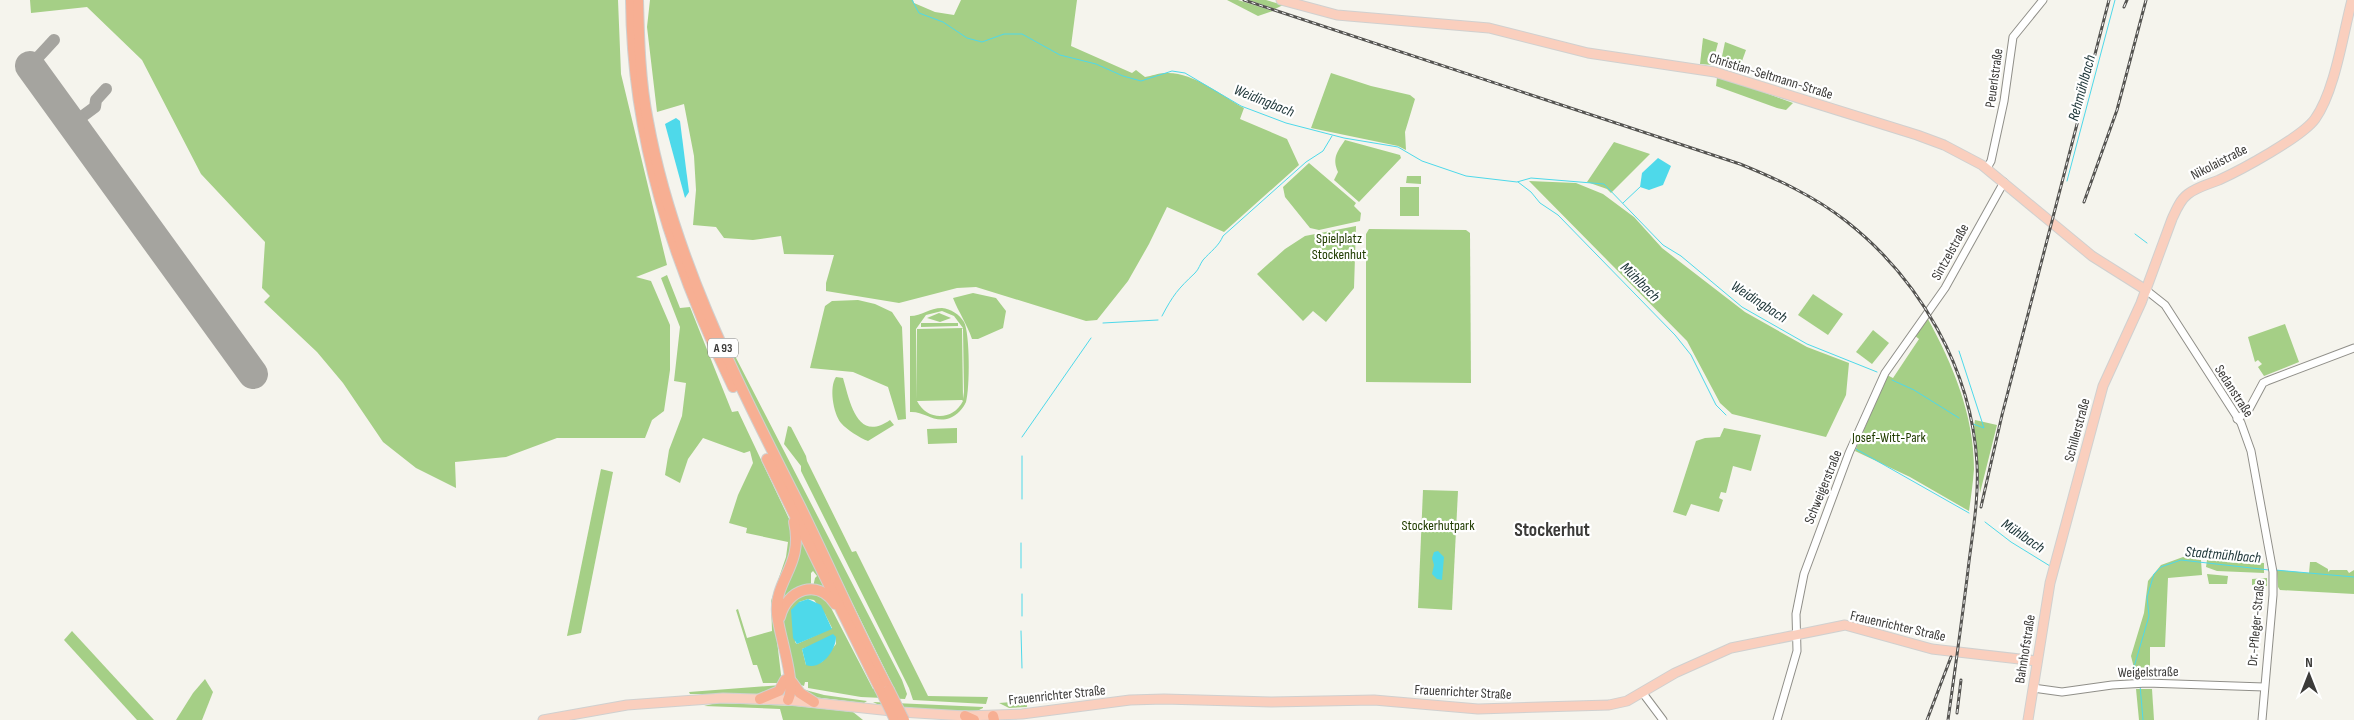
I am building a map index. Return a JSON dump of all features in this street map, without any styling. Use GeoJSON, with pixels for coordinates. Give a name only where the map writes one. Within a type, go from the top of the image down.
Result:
{"type":"FeatureCollection","features":[{"type":"Feature","properties":{"kind":"highway","name":"A 93"},"geometry":{"type":"LineString","coordinates":[[631,0],[632,50],[638,105],[648,160],[668,229],[707,330],[790,505],[851,629],[904,720]]}},
{"type":"Feature","properties":{"kind":"highway","name":"A 93"},"geometry":{"type":"LineString","coordinates":[[638,0],[640,49],[648,120],[664,191],[692,275],[738,382],[885,690],[895,720]]}},
{"type":"Feature","properties":{"kind":"highway"},"geometry":{"type":"LineString","coordinates":[[788,700],[792,692],[788,680],[779,623],[778,597],[797,548],[796,531],[790,505]]}},
{"type":"Feature","properties":{"kind":"highway"},"geometry":{"type":"LineString","coordinates":[[779,623],[783,606],[792,595],[798,591],[815,589],[830,597],[851,629]]}},
{"type":"Feature","properties":{"kind":"highway"},"geometry":{"type":"LineString","coordinates":[[760,698],[779,691],[788,680]]}},
{"type":"Feature","properties":{"kind":"highway"},"geometry":{"type":"LineString","coordinates":[[788,680],[800,693],[814,702]]}},
{"type":"Feature","properties":{"kind":"main road","name":"Christian-Seltmann-Straße"},"geometry":{"type":"LineString","coordinates":[[1281,0],[1337,16],[1489,28],[1588,53],[1715,72],[1935,142],[1987,168],[2092,256],[2146,290]]}},
{"type":"Feature","properties":{"kind":"main road","name":"Nikolaistraße"},"geometry":{"type":"LineString","coordinates":[[2146,290],[2172,219],[2182,200],[2196,189],[2220,179],[2305,130],[2322,108],[2326,100],[2352,0]]}},
{"type":"Feature","properties":{"kind":"main road","name":"Schillerstraße"},"geometry":{"type":"LineString","coordinates":[[2050,582],[2103,386],[2146,290]]}},
{"type":"Feature","properties":{"kind":"main road","name":"Bahnhofstraße"},"geometry":{"type":"LineString","coordinates":[[2028,720],[2050,582]]}},
{"type":"Feature","properties":{"kind":"main road","name":"Frauenrichter Straße"},"geometry":{"type":"LineString","coordinates":[[543,720],[653,702],[722,698],[760,698],[814,702],[970,718],[994,718],[1130,700],[1164,699],[1271,702],[1374,700],[1478,709],[1622,704],[1675,673],[1720,652],[1845,625],[1932,650],[2037,661]]}},
{"type":"Feature","properties":{"kind":"street","name":"Peuerlstraße"},"geometry":{"type":"LineString","coordinates":[[1987,168],[1991,161],[2004,102],[2013,38],[2043,0]]}},
{"type":"Feature","properties":{"kind":"street","name":"Sintzelstraße"},"geometry":{"type":"LineString","coordinates":[[1914,331],[1945,288],[2004,182]]}},
{"type":"Feature","properties":{"kind":"street","name":"Sedanstraße"},"geometry":{"type":"LineString","coordinates":[[2146,290],[2165,305],[2246,434],[2260,499]]}},
{"type":"Feature","properties":{"kind":"street","name":"Schweigerstraße"},"geometry":{"type":"LineString","coordinates":[[1777,720],[1795,661],[1796,614],[1804,574],[1830,501],[1885,373],[1914,331]]}},
{"type":"Feature","properties":{"kind":"street"},"geometry":{"type":"LineString","coordinates":[[2246,434],[2248,411],[2263,383],[2354,348]]}},
{"type":"Feature","properties":{"kind":"street"},"geometry":{"type":"LineString","coordinates":[[2237,419],[2248,411]]}},
{"type":"Feature","properties":{"kind":"street","name":"Dr.-Pfleger-Straße"},"geometry":{"type":"LineString","coordinates":[[2260,499],[2272,569],[2273,595],[2262,720]]}},
{"type":"Feature","properties":{"kind":"street","name":"Weigelstraße"},"geometry":{"type":"LineString","coordinates":[[2033,688],[2070,691],[2146,683],[2264,688]]}},
{"type":"Feature","properties":{"kind":"street"},"geometry":{"type":"LineString","coordinates":[[1642,692],[1663,720]]}},
{"type":"Feature","properties":{"kind":"green space"},"geometry":{"type":"Polygon","coordinates":[[[30,0],[618,0],[621,74],[667,265],[636,277],[651,281],[670,325],[670,370],[664,411],[652,420],[645,438],[557,438],[506,457],[455,462],[456,488],[416,468],[383,442],[343,383],[317,352],[264,302],[270,296],[262,288],[265,242],[201,174],[142,60],[87,7],[31,13],[30,0]]]}},
{"type":"Feature","properties":{"kind":"green space"},"geometry":{"type":"Polygon","coordinates":[[[650,0],[913,0],[914,3],[935,12],[954,15],[961,0],[1077,0],[1071,46],[1132,73],[1136,70],[1145,77],[1162,73],[1175,73],[1206,85],[1244,108],[1240,119],[1287,139],[1299,165],[1224,232],[1167,207],[1128,281],[1097,320],[1086,321],[976,287],[957,288],[899,303],[826,291],[826,283],[834,255],[784,254],[781,236],[753,240],[724,238],[716,227],[693,225],[696,190],[694,156],[684,104],[657,112],[647,27],[650,0]]]}},
{"type":"Feature","properties":{"kind":"green space"},"geometry":{"type":"Polygon","coordinates":[[[1227,0],[1238,0],[1273,11],[1258,16],[1227,0]]]}},
{"type":"Feature","properties":{"kind":"green space"},"geometry":{"type":"Polygon","coordinates":[[[1249,0],[1266,0],[1283,5],[1275,9],[1249,0]]]}},
{"type":"Feature","properties":{"kind":"green space"},"geometry":{"type":"Polygon","coordinates":[[[1703,38],[1718,43],[1712,65],[1700,64],[1703,38]]]}},
{"type":"Feature","properties":{"kind":"green space"},"geometry":{"type":"Polygon","coordinates":[[[1725,42],[1746,50],[1738,72],[1720,66],[1725,42]]]}},
{"type":"Feature","properties":{"kind":"green space"},"geometry":{"type":"Polygon","coordinates":[[[1331,73],[1371,86],[1410,95],[1415,99],[1405,132],[1406,150],[1398,146],[1311,128],[1331,73]]]}},
{"type":"Feature","properties":{"kind":"green space"},"geometry":{"type":"Polygon","coordinates":[[[1717,78],[1739,83],[1793,103],[1786,110],[1777,108],[1716,86],[1717,78]]]}},
{"type":"Feature","properties":{"kind":"green space"},"geometry":{"type":"Polygon","coordinates":[[[1345,140],[1400,155],[1401,158],[1359,202],[1334,180],[1338,172],[1335,163],[1336,155],[1345,140]]]}},
{"type":"Feature","properties":{"kind":"green space"},"geometry":{"type":"Polygon","coordinates":[[[1614,142],[1650,154],[1611,193],[1607,189],[1587,182],[1614,142]]]}},
{"type":"Feature","properties":{"kind":"green space"},"geometry":{"type":"Polygon","coordinates":[[[1309,163],[1356,203],[1354,206],[1361,213],[1360,221],[1319,230],[1310,228],[1285,197],[1283,187],[1309,163]]]}},
{"type":"Feature","properties":{"kind":"green space"},"geometry":{"type":"Polygon","coordinates":[[[1407,176],[1421,176],[1421,184],[1406,183],[1407,176]]]}},
{"type":"Feature","properties":{"kind":"green space"},"geometry":{"type":"Polygon","coordinates":[[[1529,181],[1576,183],[1603,194],[1634,217],[1662,248],[1745,312],[1807,347],[1849,363],[1846,395],[1826,437],[1732,414],[1720,403],[1687,341],[1529,181]]]}},
{"type":"Feature","properties":{"kind":"green space"},"geometry":{"type":"Polygon","coordinates":[[[1400,187],[1419,187],[1419,216],[1400,216],[1400,187]]]}},
{"type":"Feature","properties":{"kind":"green space","name":"Spielplatz Stockenhut"},"geometry":{"type":"Polygon","coordinates":[[[1356,226],[1354,288],[1326,322],[1313,311],[1303,321],[1257,274],[1285,249],[1305,236],[1356,226]]]}},
{"type":"Feature","properties":{"kind":"green space"},"geometry":{"type":"Polygon","coordinates":[[[1369,229],[1466,230],[1470,233],[1471,383],[1366,382],[1366,234],[1369,229]]]}},
{"type":"Feature","properties":{"kind":"green space"},"geometry":{"type":"Polygon","coordinates":[[[667,275],[680,308],[690,307],[732,412],[738,411],[791,523],[794,542],[775,624],[782,683],[763,683],[757,665],[753,665],[736,610],[738,609],[747,638],[772,631],[771,601],[786,557],[788,542],[746,533],[747,528],[729,523],[738,495],[753,463],[750,451],[744,453],[703,438],[688,459],[680,483],[665,475],[669,450],[682,416],[686,383],[674,381],[680,327],[661,278],[667,275]]]}},
{"type":"Feature","properties":{"kind":"green space"},"geometry":{"type":"Polygon","coordinates":[[[973,293],[996,298],[1006,311],[1003,328],[978,339],[972,339],[953,298],[973,293]]]}},
{"type":"Feature","properties":{"kind":"green space"},"geometry":{"type":"Polygon","coordinates":[[[1813,294],[1843,314],[1828,335],[1798,315],[1813,294]]]}},
{"type":"Feature","properties":{"kind":"green space"},"geometry":{"type":"Polygon","coordinates":[[[858,300],[875,304],[892,312],[902,327],[906,419],[898,420],[888,387],[853,372],[810,368],[825,306],[832,301],[858,300]]]}},
{"type":"Feature","properties":{"kind":"green space"},"geometry":{"type":"Polygon","coordinates":[[[937,308],[952,311],[964,322],[969,361],[966,402],[957,413],[950,418],[944,419],[910,412],[910,316],[937,308]],[[942,311],[926,315],[916,329],[917,400],[917,329],[963,328],[954,316],[942,311]],[[963,328],[963,399],[964,392],[963,328]],[[917,401],[921,408],[933,415],[947,415],[959,408],[963,401],[917,401]]]}},
{"type":"Feature","properties":{"kind":"green space"},"geometry":{"type":"Polygon","coordinates":[[[939,313],[951,318],[940,322],[927,318],[939,313]]]}},
{"type":"Feature","properties":{"kind":"green space","name":"Josef-Witt-Park"},"geometry":{"type":"Polygon","coordinates":[[[1928,319],[1954,372],[1966,410],[1973,449],[1974,469],[1969,511],[1910,477],[1855,451],[1887,375],[1893,378],[1919,339],[1914,335],[1928,319]]]}},
{"type":"Feature","properties":{"kind":"green space"},"geometry":{"type":"Polygon","coordinates":[[[921,323],[958,323],[958,326],[921,327],[921,323]]]}},
{"type":"Feature","properties":{"kind":"green space"},"geometry":{"type":"Polygon","coordinates":[[[2285,324],[2299,362],[2264,376],[2258,367],[2262,364],[2258,360],[2255,362],[2248,337],[2285,324]]]}},
{"type":"Feature","properties":{"kind":"green space"},"geometry":{"type":"Polygon","coordinates":[[[1873,330],[1889,343],[1872,364],[1856,352],[1873,330]]]}},
{"type":"Feature","properties":{"kind":"green space"},"geometry":{"type":"Polygon","coordinates":[[[733,352],[902,680],[907,694],[905,699],[861,697],[808,688],[808,682],[805,682],[804,686],[795,683],[783,625],[784,610],[803,593],[821,595],[829,604],[873,689],[895,690],[730,354],[733,352]],[[808,599],[799,602],[795,642],[797,644],[832,628],[825,614],[814,600],[808,599]],[[836,637],[802,649],[806,665],[822,662],[836,644],[836,637]]]}},
{"type":"Feature","properties":{"kind":"green space"},"geometry":{"type":"Polygon","coordinates":[[[836,377],[843,378],[852,408],[862,423],[870,427],[879,426],[890,420],[894,425],[868,441],[847,428],[838,419],[834,407],[832,393],[836,377]]]}},
{"type":"Feature","properties":{"kind":"green space"},"geometry":{"type":"Polygon","coordinates":[[[1975,420],[1997,425],[1980,493],[1974,427],[1975,420]]]}},
{"type":"Feature","properties":{"kind":"green space"},"geometry":{"type":"Polygon","coordinates":[[[788,426],[791,427],[806,456],[852,552],[856,551],[928,696],[988,697],[986,704],[913,700],[909,688],[801,471],[801,466],[784,444],[788,426]]]}},
{"type":"Feature","properties":{"kind":"green space"},"geometry":{"type":"Polygon","coordinates":[[[957,428],[957,443],[928,444],[927,429],[957,428]]]}},
{"type":"Feature","properties":{"kind":"green space"},"geometry":{"type":"Polygon","coordinates":[[[1724,428],[1761,435],[1751,471],[1733,466],[1726,493],[1721,492],[1719,498],[1723,500],[1719,512],[1691,504],[1686,516],[1673,512],[1696,441],[1720,437],[1724,428]]]}},
{"type":"Feature","properties":{"kind":"green space"},"geometry":{"type":"Polygon","coordinates":[[[601,469],[613,472],[581,633],[567,636],[601,469]]]}},
{"type":"Feature","properties":{"kind":"green space","name":"Stockerhutpark"},"geometry":{"type":"Polygon","coordinates":[[[1423,490],[1458,491],[1452,610],[1418,608],[1423,490]]]}},
{"type":"Feature","properties":{"kind":"green space"},"geometry":{"type":"Polygon","coordinates":[[[799,533],[830,595],[813,587],[817,576],[813,571],[811,573],[811,585],[782,604],[799,533]]]}},
{"type":"Feature","properties":{"kind":"green space"},"geometry":{"type":"Polygon","coordinates":[[[2183,557],[2201,560],[2202,575],[2168,578],[2165,647],[2150,647],[2150,677],[2136,676],[2131,656],[2144,613],[2148,581],[2161,565],[2183,557]]]}},
{"type":"Feature","properties":{"kind":"green space"},"geometry":{"type":"Polygon","coordinates":[[[2207,560],[2264,563],[2264,573],[2217,571],[2206,567],[2207,560]]]}},
{"type":"Feature","properties":{"kind":"green space"},"geometry":{"type":"Polygon","coordinates":[[[2310,562],[2316,562],[2328,569],[2328,572],[2330,570],[2347,570],[2349,573],[2354,570],[2354,594],[2280,590],[2278,587],[2277,570],[2309,573],[2310,562]]]}},
{"type":"Feature","properties":{"kind":"green space"},"geometry":{"type":"Polygon","coordinates":[[[2207,574],[2228,576],[2227,584],[2209,584],[2207,574]]]}},
{"type":"Feature","properties":{"kind":"green space"},"geometry":{"type":"Polygon","coordinates":[[[2267,578],[2267,586],[2252,585],[2252,579],[2267,578]]]}},
{"type":"Feature","properties":{"kind":"green space"},"geometry":{"type":"Polygon","coordinates":[[[72,631],[154,720],[137,720],[64,640],[72,631]]]}},
{"type":"Feature","properties":{"kind":"green space"},"geometry":{"type":"Polygon","coordinates":[[[205,679],[213,692],[202,720],[176,720],[193,693],[205,679]]]}},
{"type":"Feature","properties":{"kind":"green space"},"geometry":{"type":"Polygon","coordinates":[[[781,685],[763,694],[690,694],[689,692],[781,685]]]}},
{"type":"Feature","properties":{"kind":"green space"},"geometry":{"type":"Polygon","coordinates":[[[802,689],[824,695],[867,701],[864,703],[813,697],[802,689]]]}},
{"type":"Feature","properties":{"kind":"green space"},"geometry":{"type":"Polygon","coordinates":[[[2136,689],[2152,689],[2154,720],[2139,720],[2136,689]]]}},
{"type":"Feature","properties":{"kind":"green space"},"geometry":{"type":"Polygon","coordinates":[[[1026,701],[1027,707],[1009,708],[999,703],[1026,701]]]}},
{"type":"Feature","properties":{"kind":"green space"},"geometry":{"type":"Polygon","coordinates":[[[873,702],[983,708],[977,711],[932,710],[873,702]]]}},
{"type":"Feature","properties":{"kind":"green space"},"geometry":{"type":"Polygon","coordinates":[[[716,703],[796,706],[853,712],[863,720],[783,720],[780,709],[704,706],[716,703]]]}},
{"type":"Feature","properties":{"kind":"water"},"geometry":{"type":"Polygon","coordinates":[[[676,118],[680,121],[689,192],[685,198],[665,124],[676,118]]]}},
{"type":"Feature","properties":{"kind":"water"},"geometry":{"type":"Polygon","coordinates":[[[1658,158],[1671,166],[1663,185],[1649,190],[1640,187],[1642,173],[1658,158]]]}},
{"type":"Feature","properties":{"kind":"water"},"geometry":{"type":"Polygon","coordinates":[[[1438,551],[1444,557],[1442,580],[1437,579],[1432,574],[1434,565],[1432,558],[1434,552],[1438,551]]]}},
{"type":"Feature","properties":{"kind":"water"},"geometry":{"type":"Polygon","coordinates":[[[808,599],[821,605],[832,629],[797,644],[793,638],[791,610],[799,602],[808,599]]]}},
{"type":"Feature","properties":{"kind":"water"},"geometry":{"type":"Polygon","coordinates":[[[833,634],[836,637],[835,642],[827,658],[817,665],[806,665],[802,649],[833,634]]]}},
{"type":"Feature","properties":{"kind":"waterway","name":"Weidingbach"},"geometry":{"type":"LineString","coordinates":[[912,0],[919,13],[943,22],[967,38],[982,42],[1004,34],[1022,34],[1060,55],[1096,64],[1123,76],[1141,81],[1172,71],[1185,73],[1241,106],[1286,123],[1344,138],[1398,147],[1422,161],[1466,176],[1517,182],[1531,178],[1604,184],[1663,245],[1681,256],[1742,307],[1807,344],[1877,372]]}},
{"type":"Feature","properties":{"kind":"waterway","name":"Rehmühlbach"},"geometry":{"type":"LineString","coordinates":[[2067,181],[2115,0]]}},
{"type":"Feature","properties":{"kind":"waterway"},"geometry":{"type":"LineString","coordinates":[[1162,316],[1176,293],[1217,246],[1223,236],[1306,162],[1323,151],[1332,136]]}},
{"type":"Feature","properties":{"kind":"waterway","name":"Mühlbach"},"geometry":{"type":"LineString","coordinates":[[1518,182],[1531,192],[1540,203],[1558,215],[1675,335],[1691,355],[1716,405],[1726,415]]}},
{"type":"Feature","properties":{"kind":"waterway","name":"Weidingbach"},"geometry":{"type":"LineString","coordinates":[[1623,203],[1640,187]]}},
{"type":"Feature","properties":{"kind":"waterway","name":"Rehmühlbach"},"geometry":{"type":"LineString","coordinates":[[2135,234],[2147,243]]}},
{"type":"Feature","properties":{"kind":"waterway"},"geometry":{"type":"LineString","coordinates":[[1103,323],[1158,320]]}},
{"type":"Feature","properties":{"kind":"waterway"},"geometry":{"type":"LineString","coordinates":[[1022,437],[1091,338]]}},
{"type":"Feature","properties":{"kind":"waterway","name":"Weidingbach"},"geometry":{"type":"LineString","coordinates":[[1959,351],[1984,428],[1973,424]]}},
{"type":"Feature","properties":{"kind":"waterway","name":"Weidingbach"},"geometry":{"type":"LineString","coordinates":[[1892,380],[1914,390],[1959,418]]}},
{"type":"Feature","properties":{"kind":"waterway","name":"Mühlbach"},"geometry":{"type":"LineString","coordinates":[[1856,449],[1969,513]]}},
{"type":"Feature","properties":{"kind":"waterway"},"geometry":{"type":"LineString","coordinates":[[1022,456],[1022,499]]}},
{"type":"Feature","properties":{"kind":"waterway","name":"Mühlbach"},"geometry":{"type":"LineString","coordinates":[[1985,522],[2011,542],[2050,566]]}},
{"type":"Feature","properties":{"kind":"waterway"},"geometry":{"type":"LineString","coordinates":[[1021,543],[1021,568]]}},
{"type":"Feature","properties":{"kind":"waterway","name":"Stadtmühlbach"},"geometry":{"type":"LineString","coordinates":[[2138,681],[2134,667],[2149,616],[2147,597],[2154,574],[2161,567],[2181,560],[2269,570]]}},
{"type":"Feature","properties":{"kind":"waterway","name":"Stadtmühlbach"},"geometry":{"type":"LineString","coordinates":[[2275,570],[2354,577]]}},
{"type":"Feature","properties":{"kind":"waterway"},"geometry":{"type":"LineString","coordinates":[[1022,594],[1022,616]]}},
{"type":"Feature","properties":{"kind":"waterway"},"geometry":{"type":"LineString","coordinates":[[1021,631],[1022,668]]}},
{"type":"Feature","properties":{"kind":"waterway","name":"Stadtmühlbach"},"geometry":{"type":"LineString","coordinates":[[2140,685],[2143,720]]}},
{"type":"Feature","properties":{"kind":"taxiway"},"geometry":{"type":"LineString","coordinates":[[30,66],[54,40]]}},
{"type":"Feature","properties":{"kind":"taxiway"},"geometry":{"type":"LineString","coordinates":[[72,124],[95,107],[96,100],[106,89]]}},
{"type":"Feature","properties":{"kind":"runway"},"geometry":{"type":"LineString","coordinates":[[30,66],[253,374]]}},
{"type":"Feature","properties":{"kind":"railway"},"geometry":{"type":"LineString","coordinates":[[1244,0],[1740,164],[1808,196],[1834,212],[1873,244],[1897,270],[1919,299],[1937,329],[1953,361],[1965,395],[1973,429],[1977,464],[1976,504],[1948,720]]}},
{"type":"Feature","properties":{"kind":"railway"},"geometry":{"type":"LineString","coordinates":[[1981,507],[2002,415],[2109,0]]}},
{"type":"Feature","properties":{"kind":"railway"},"geometry":{"type":"LineString","coordinates":[[2124,7],[2127,0]]}},
{"type":"Feature","properties":{"kind":"railway"},"geometry":{"type":"LineString","coordinates":[[2084,202],[2117,110],[2146,0]]}},
{"type":"Feature","properties":{"kind":"railway"},"geometry":{"type":"LineString","coordinates":[[1927,720],[1951,657]]}},
{"type":"Feature","properties":{"kind":"railway"},"geometry":{"type":"LineString","coordinates":[[1957,713],[1961,680]]}},
{"type":"Feature","properties":{"kind":"district","name":"Stockerhut"},"geometry":{"type":"Point","coordinates":[1552,530]}}]}
